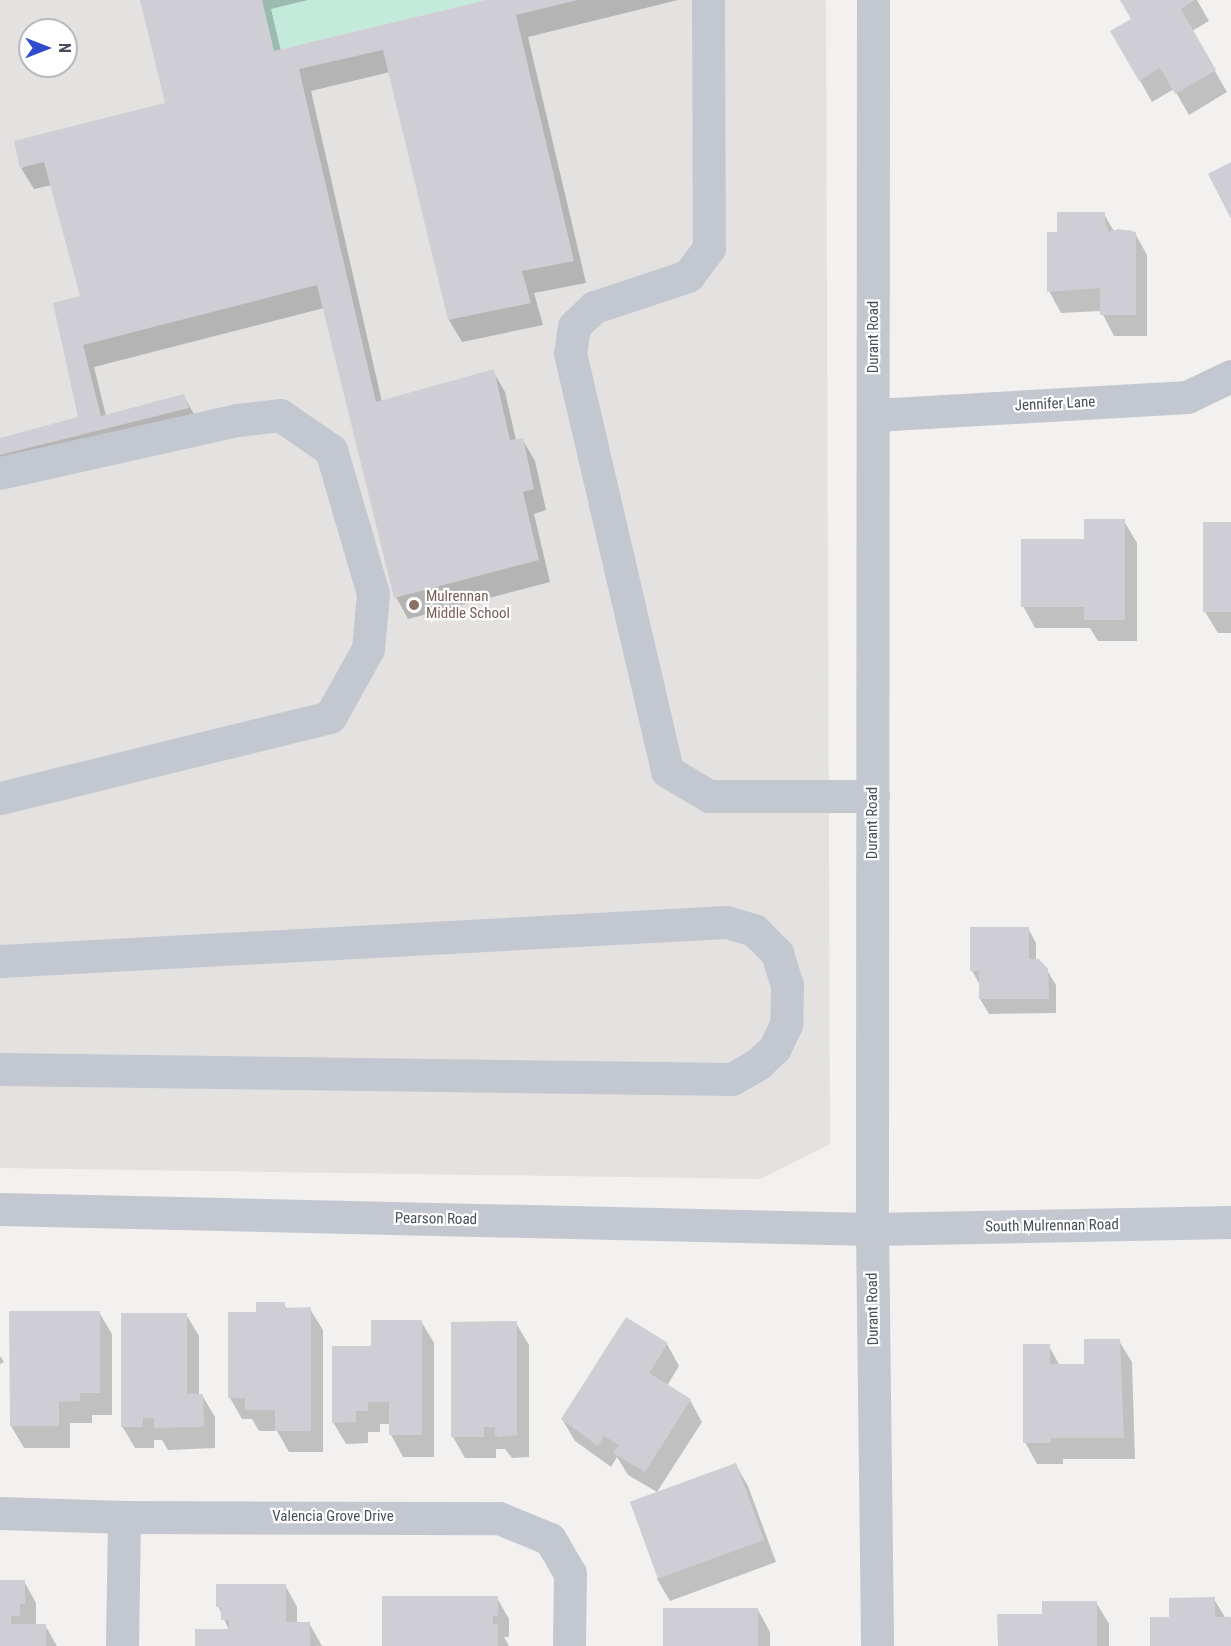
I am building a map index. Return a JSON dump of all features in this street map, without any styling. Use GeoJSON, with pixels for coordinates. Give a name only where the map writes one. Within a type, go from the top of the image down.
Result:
{"type":"FeatureCollection","features":[{"type":"Feature","properties":{"kind":"street"},"geometry":{"type":"LineString","coordinates":[[708,0],[709,248],[688,276],[594,307],[574,326],[570,353],[667,771],[709,796],[873,796]]}},
{"type":"Feature","properties":{"kind":"street","name":"Durant Road"},"geometry":{"type":"LineString","coordinates":[[873,0],[875,415],[872,1229],[877,1646]]}},
{"type":"Feature","properties":{"kind":"street","name":"Jennifer Lane"},"geometry":{"type":"LineString","coordinates":[[875,415],[1187,397],[1231,376]]}},
{"type":"Feature","properties":{"kind":"street"},"geometry":{"type":"LineString","coordinates":[[0,473],[227,422],[280,415],[331,450],[373,594],[368,649],[330,717],[0,798]]}},
{"type":"Feature","properties":{"kind":"street"},"geometry":{"type":"LineString","coordinates":[[0,962],[726,922],[754,930],[777,953],[787,985],[786,1024],[775,1048],[758,1064],[732,1079],[0,1069]]}},
{"type":"Feature","properties":{"kind":"street","name":"Pearson Road"},"geometry":{"type":"LineString","coordinates":[[0,1209],[872,1229]]}},
{"type":"Feature","properties":{"kind":"street","name":"South Mulrennan Road"},"geometry":{"type":"LineString","coordinates":[[872,1229],[1231,1222]]}},
{"type":"Feature","properties":{"kind":"street","name":"Valencia Grove Drive"},"geometry":{"type":"LineString","coordinates":[[0,1513],[124,1517],[499,1518],[550,1539],[570,1573],[569,1646]]}},
{"type":"Feature","properties":{"kind":"street"},"geometry":{"type":"LineString","coordinates":[[122,1646],[124,1517]]}},
{"type":"Feature","properties":{"kind":"shaded area","name":"Mulrennan Middle School"},"geometry":{"type":"Polygon","coordinates":[[[0,0],[826,0],[830,1144],[760,1179],[0,1168],[0,0]]]}},
{"type":"Feature","properties":{"kind":"green space"},"geometry":{"type":"Polygon","coordinates":[[[262,0],[487,0],[274,51],[262,0]]]}},
{"type":"Feature","properties":{"kind":"building"},"geometry":{"type":"Polygon","coordinates":[[[140,0],[262,0],[274,51],[487,0],[578,0],[516,15],[574,261],[522,271],[531,303],[448,320],[383,50],[299,69],[376,402],[494,369],[510,440],[523,438],[534,489],[523,492],[539,560],[394,598],[317,285],[83,345],[101,416],[184,394],[189,408],[0,455],[0,438],[78,417],[53,303],[80,296],[44,162],[20,168],[14,141],[165,103],[140,0]]]}},
{"type":"Feature","properties":{"kind":"building"},"geometry":{"type":"Polygon","coordinates":[[[1120,0],[1195,0],[1181,9],[1216,70],[1175,94],[1160,68],[1139,81],[1110,31],[1131,19],[1120,0]]]}},
{"type":"Feature","properties":{"kind":"building"},"geometry":{"type":"Polygon","coordinates":[[[1231,162],[1231,219],[1208,174],[1231,162]]]}},
{"type":"Feature","properties":{"kind":"building"},"geometry":{"type":"Polygon","coordinates":[[[1057,212],[1105,212],[1105,224],[1109,232],[1118,229],[1136,232],[1136,315],[1100,315],[1100,288],[1047,292],[1047,232],[1057,232],[1057,212]]]}},
{"type":"Feature","properties":{"kind":"building"},"geometry":{"type":"Polygon","coordinates":[[[1084,519],[1125,519],[1125,620],[1084,620],[1084,607],[1021,607],[1021,539],[1084,539],[1084,519]]]}},
{"type":"Feature","properties":{"kind":"building"},"geometry":{"type":"Polygon","coordinates":[[[1203,522],[1231,522],[1231,612],[1203,612],[1203,522]]]}},
{"type":"Feature","properties":{"kind":"building"},"geometry":{"type":"Polygon","coordinates":[[[970,927],[1029,927],[1029,959],[1039,959],[1048,969],[1049,999],[979,999],[979,971],[970,971],[970,927]]]}},
{"type":"Feature","properties":{"kind":"building"},"geometry":{"type":"Polygon","coordinates":[[[256,1302],[285,1302],[285,1308],[311,1307],[311,1431],[275,1431],[275,1410],[245,1410],[245,1398],[228,1398],[228,1312],[256,1312],[256,1302]]]}},
{"type":"Feature","properties":{"kind":"building"},"geometry":{"type":"Polygon","coordinates":[[[9,1311],[100,1311],[100,1393],[80,1393],[80,1401],[59,1402],[59,1426],[10,1426],[9,1311]]]}},
{"type":"Feature","properties":{"kind":"building"},"geometry":{"type":"Polygon","coordinates":[[[121,1313],[187,1313],[187,1394],[203,1394],[204,1427],[154,1428],[154,1418],[143,1418],[143,1427],[121,1427],[121,1313]]]}},
{"type":"Feature","properties":{"kind":"building"},"geometry":{"type":"Polygon","coordinates":[[[626,1317],[668,1343],[649,1373],[691,1399],[645,1472],[613,1453],[619,1445],[604,1436],[598,1446],[561,1419],[626,1317]]]}},
{"type":"Feature","properties":{"kind":"building"},"geometry":{"type":"Polygon","coordinates":[[[371,1320],[422,1320],[422,1435],[389,1435],[389,1402],[368,1402],[368,1411],[356,1411],[356,1422],[332,1423],[332,1346],[371,1346],[371,1320]]]}},
{"type":"Feature","properties":{"kind":"building"},"geometry":{"type":"Polygon","coordinates":[[[517,1321],[517,1435],[499,1437],[495,1435],[495,1427],[484,1427],[484,1437],[451,1437],[451,1322],[517,1321]]]}},
{"type":"Feature","properties":{"kind":"building"},"geometry":{"type":"Polygon","coordinates":[[[1084,1339],[1120,1339],[1124,1438],[1051,1438],[1051,1443],[1023,1443],[1023,1344],[1050,1344],[1050,1364],[1084,1364],[1084,1339]]]}},
{"type":"Feature","properties":{"kind":"building"},"geometry":{"type":"Polygon","coordinates":[[[736,1463],[764,1540],[658,1579],[630,1502],[736,1463]]]}},
{"type":"Feature","properties":{"kind":"building"},"geometry":{"type":"Polygon","coordinates":[[[0,1580],[25,1580],[25,1604],[20,1604],[20,1616],[11,1616],[11,1624],[46,1624],[46,1646],[0,1646],[0,1580]]]}},
{"type":"Feature","properties":{"kind":"building"},"geometry":{"type":"Polygon","coordinates":[[[216,1584],[286,1584],[286,1622],[310,1622],[310,1646],[195,1646],[195,1629],[229,1629],[229,1620],[221,1620],[221,1607],[216,1607],[216,1584]]]}},
{"type":"Feature","properties":{"kind":"building"},"geometry":{"type":"Polygon","coordinates":[[[382,1596],[498,1596],[498,1616],[493,1616],[493,1624],[498,1624],[498,1646],[382,1646],[382,1596]]]}},
{"type":"Feature","properties":{"kind":"building"},"geometry":{"type":"Polygon","coordinates":[[[1215,1597],[1215,1617],[1231,1617],[1231,1646],[1150,1646],[1150,1617],[1169,1617],[1169,1598],[1215,1597]]]}},
{"type":"Feature","properties":{"kind":"building"},"geometry":{"type":"Polygon","coordinates":[[[1042,1601],[1097,1601],[1097,1646],[998,1646],[997,1614],[1042,1614],[1042,1601]]]}},
{"type":"Feature","properties":{"kind":"building"},"geometry":{"type":"Polygon","coordinates":[[[663,1608],[758,1608],[758,1646],[663,1646],[663,1608]]]}},
{"type":"Feature","properties":{"kind":"place","name":"Mulrennan Middle School"},"geometry":{"type":"Point","coordinates":[414,605]}}]}
